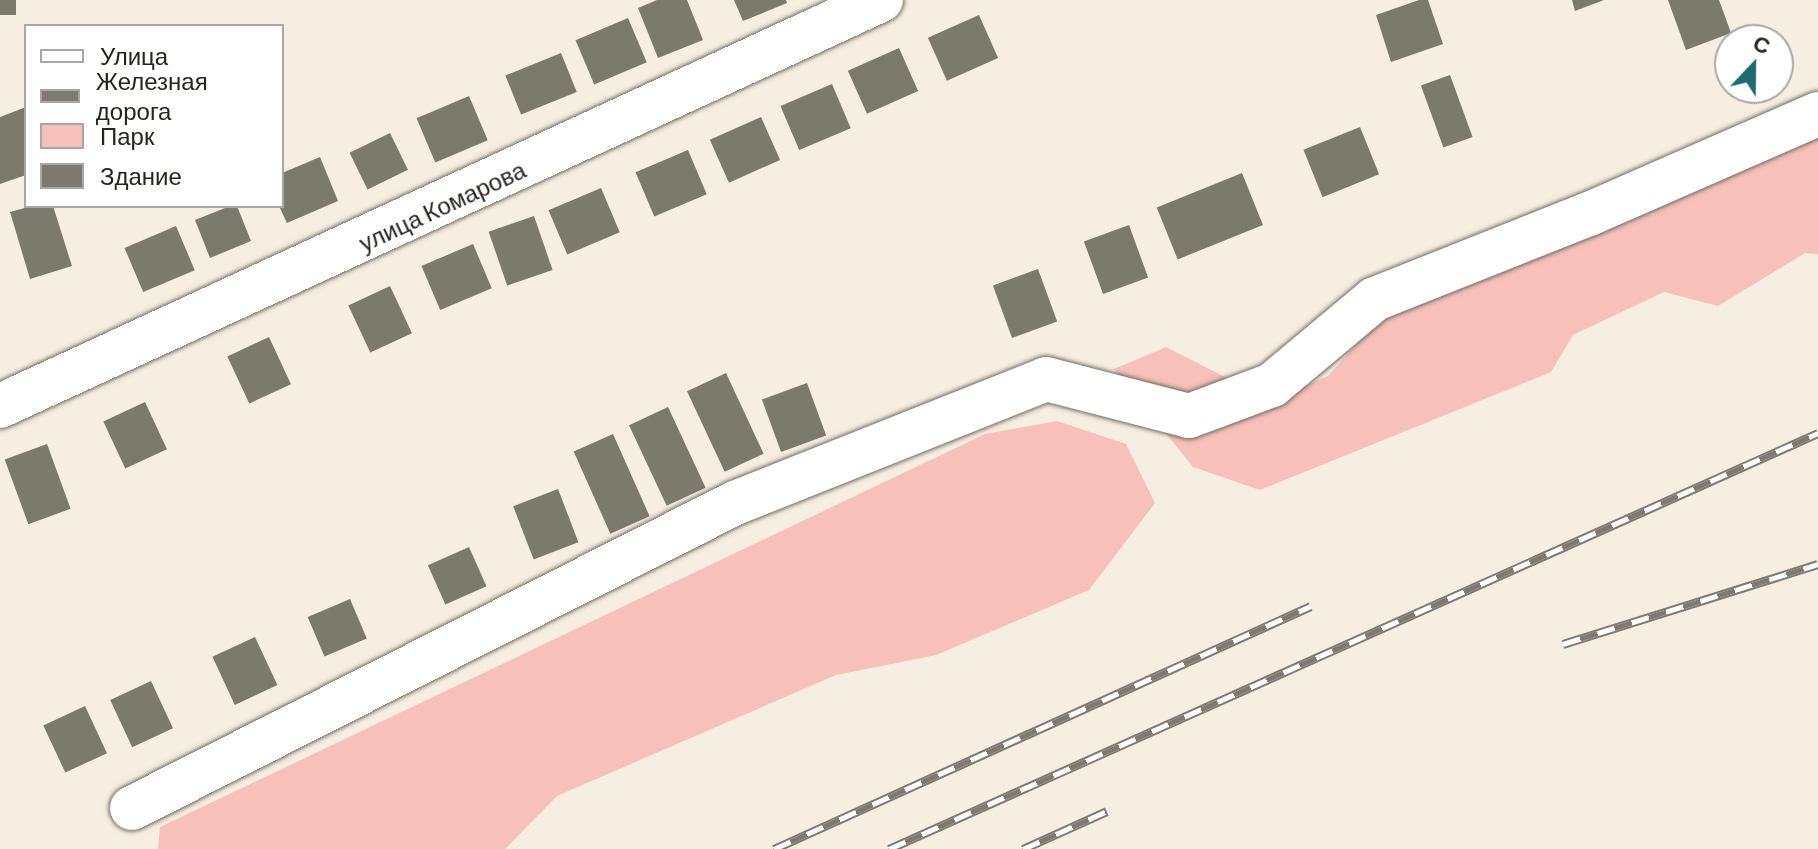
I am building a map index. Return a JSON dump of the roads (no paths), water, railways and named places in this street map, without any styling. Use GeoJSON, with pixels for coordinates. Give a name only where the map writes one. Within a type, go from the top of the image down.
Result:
{"type":"FeatureCollection","features":[{"type":"Feature","properties":{"kind":"street","name":"улица Комарова"},"geometry":{"type":"LineString","coordinates":[[0,406],[881,0]]}},
{"type":"Feature","properties":{"kind":"street"},"geometry":{"type":"LineString","coordinates":[[132,808],[735,503],[1046,379],[1189,416],[1272,385],[1375,299],[1700,167],[1818,114]]}},
{"type":"Feature","properties":{"kind":"railway"},"geometry":{"type":"LineString","coordinates":[[889,849],[1818,433]]}},
{"type":"Feature","properties":{"kind":"railway"},"geometry":{"type":"LineString","coordinates":[[1563,644],[1818,564]]}},
{"type":"Feature","properties":{"kind":"railway"},"geometry":{"type":"LineString","coordinates":[[774,849],[1311,606]]}},
{"type":"Feature","properties":{"kind":"railway"},"geometry":{"type":"LineString","coordinates":[[1023,849],[1107,811]]}}]}
